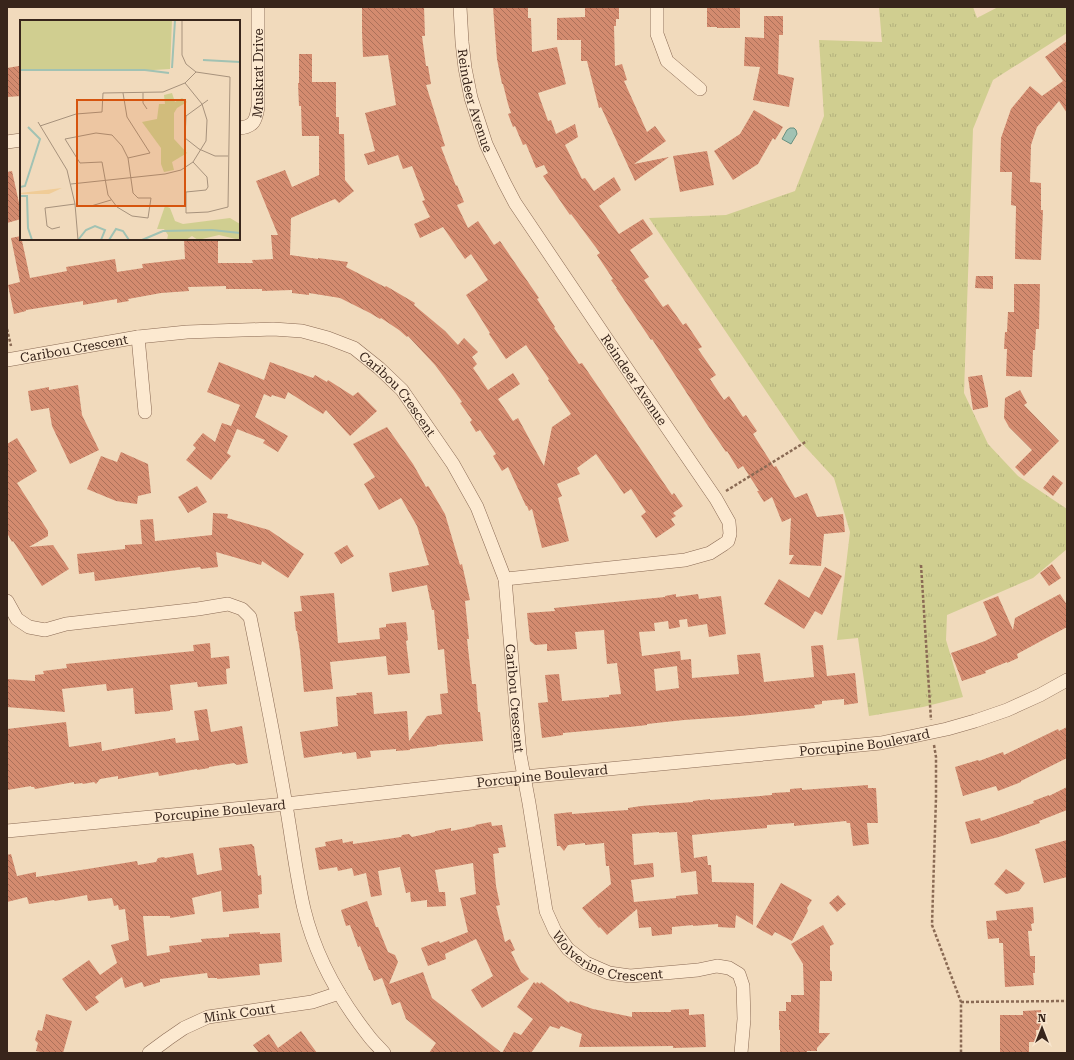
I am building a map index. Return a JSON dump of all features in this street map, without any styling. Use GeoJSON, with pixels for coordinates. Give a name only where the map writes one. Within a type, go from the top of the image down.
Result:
{"type":"FeatureCollection","features":[{"type":"Feature","properties":{"kind":"street","name":"Muskrat Drive"},"geometry":{"type":"LineString","coordinates":[[240,128],[251,125],[257,117],[258,7]]}},
{"type":"Feature","properties":{"kind":"street","name":"Reindeer Avenue"},"geometry":{"type":"LineString","coordinates":[[460,7],[463,55],[470,98],[486,144],[504,182],[515,203],[716,498],[728,522],[730,534],[728,541],[710,553],[685,560],[505,579]]}},
{"type":"Feature","properties":{"kind":"street"},"geometry":{"type":"LineString","coordinates":[[657,7],[657,34],[667,61],[700,89]]}},
{"type":"Feature","properties":{"kind":"street"},"geometry":{"type":"LineString","coordinates":[[7,142],[20,140]]}},
{"type":"Feature","properties":{"kind":"street","name":"Caribou Crescent"},"geometry":{"type":"LineString","coordinates":[[7,360],[138,337],[187,332],[273,329],[302,331],[328,338],[354,348],[380,368],[402,390],[454,464],[477,507],[505,579],[520,756],[524,777]]}},
{"type":"Feature","properties":{"kind":"street"},"geometry":{"type":"LineString","coordinates":[[138,337],[145,412]]}},
{"type":"Feature","properties":{"kind":"street"},"geometry":{"type":"LineString","coordinates":[[7,601],[17,619],[28,627],[45,630],[66,624],[198,609],[228,604],[242,609],[250,617],[286,804],[304,910],[315,945],[323,964],[339,993],[369,1037],[384,1053]]}},
{"type":"Feature","properties":{"kind":"street","name":"Porcupine Boulevard"},"geometry":{"type":"LineString","coordinates":[[7,831],[286,804],[524,777],[873,744],[932,733],[1007,710],[1040,695],[1067,680]]}},
{"type":"Feature","properties":{"kind":"street","name":"Wolverine Crescent"},"geometry":{"type":"LineString","coordinates":[[524,777],[546,911],[555,931],[568,949],[586,963],[609,973],[630,976],[698,970],[717,966],[729,968],[739,974],[743,986],[744,1019],[741,1053]]}},
{"type":"Feature","properties":{"kind":"street","name":"Mink Court"},"geometry":{"type":"LineString","coordinates":[[149,1053],[168,1038],[208,1017],[312,1002],[339,993]]}},
{"type":"Feature","properties":{"kind":"path"},"geometry":{"type":"LineString","coordinates":[[716,498],[807,441]]}},
{"type":"Feature","properties":{"kind":"path"},"geometry":{"type":"LineString","coordinates":[[921,565],[932,733],[936,757],[932,925],[960,1002],[961,1053]]}},
{"type":"Feature","properties":{"kind":"path"},"geometry":{"type":"LineString","coordinates":[[960,1002],[1067,1001]]}},
{"type":"Feature","properties":{"kind":"green space"},"geometry":{"type":"Polygon","coordinates":[[[879,7],[973,7],[977,18],[998,7],[1067,7],[1067,33],[993,80],[973,129],[964,393],[988,444],[1018,476],[1067,509],[1067,549],[1033,578],[947,615],[946,640],[963,697],[923,707],[869,716],[858,638],[837,640],[850,532],[834,478],[799,440],[649,218],[726,215],[795,191],[824,116],[819,40],[882,42],[879,7]]]}},
{"type":"Feature","properties":{"kind":"shaded area"},"geometry":{"type":"Polygon","coordinates":[[[794,128],[797,134],[791,144],[782,139],[787,130],[794,128]]]}},
{"type":"Feature","properties":{"kind":"building"},"geometry":{"type":"Polygon","coordinates":[[[362,7],[424,7],[425,36],[422,36],[426,66],[428,66],[431,84],[426,85],[445,146],[441,147],[456,186],[457,185],[464,202],[457,205],[468,228],[478,221],[494,245],[500,241],[539,298],[537,299],[555,327],[554,328],[579,364],[582,363],[672,495],[674,493],[683,506],[673,513],[676,516],[671,519],[675,525],[656,538],[641,516],[646,512],[631,489],[624,494],[596,454],[577,468],[580,474],[557,484],[562,496],[558,498],[569,541],[542,548],[532,509],[529,511],[526,506],[508,467],[502,471],[493,456],[496,454],[480,430],[476,432],[470,422],[472,420],[460,403],[462,402],[435,365],[408,336],[407,337],[381,318],[380,319],[340,298],[309,293],[309,295],[292,293],[292,290],[262,291],[262,289],[226,289],[226,286],[188,287],[189,291],[161,293],[128,299],[129,301],[117,303],[117,299],[83,305],[83,301],[26,310],[14,314],[8,285],[20,282],[11,238],[20,236],[20,240],[22,240],[30,278],[67,271],[66,267],[115,259],[117,272],[143,268],[142,264],[185,259],[184,240],[218,240],[218,263],[253,263],[252,260],[273,259],[271,235],[278,235],[256,181],[285,170],[292,187],[319,175],[319,136],[302,136],[301,106],[299,106],[299,54],[312,54],[312,82],[336,82],[336,117],[339,117],[339,134],[344,134],[345,180],[354,191],[339,203],[335,199],[291,218],[290,255],[348,262],[346,267],[385,287],[386,286],[415,303],[414,305],[445,331],[458,345],[464,338],[478,352],[472,357],[477,364],[473,368],[488,390],[513,373],[520,384],[498,399],[513,421],[518,418],[544,466],[552,427],[571,414],[526,345],[506,359],[489,334],[490,333],[466,295],[488,280],[471,254],[465,259],[443,227],[420,238],[414,224],[430,217],[422,201],[425,200],[412,166],[403,169],[398,155],[368,165],[364,154],[375,151],[365,113],[396,105],[388,55],[363,57],[362,7]]]}},
{"type":"Feature","properties":{"kind":"building"},"geometry":{"type":"Polygon","coordinates":[[[493,7],[528,7],[528,18],[531,18],[532,52],[557,47],[566,84],[538,93],[548,121],[551,120],[556,134],[575,124],[578,137],[565,145],[582,179],[585,178],[594,191],[614,177],[621,190],[599,206],[619,234],[643,219],[653,234],[630,250],[649,277],[644,280],[663,307],[668,304],[683,325],[686,323],[702,347],[698,349],[716,375],[710,379],[724,400],[729,396],[743,417],[746,415],[757,431],[753,434],[774,467],[776,466],[795,498],[807,493],[817,517],[843,514],[845,532],[824,534],[821,566],[789,564],[794,555],[789,555],[791,518],[782,522],[772,497],[764,502],[757,491],[759,491],[743,466],[738,469],[727,451],[726,452],[706,423],[652,339],[651,340],[616,288],[611,280],[613,279],[597,255],[600,253],[571,214],[570,215],[543,176],[548,173],[544,165],[536,168],[526,144],[523,145],[508,114],[511,113],[502,84],[497,59],[493,7]]]}},
{"type":"Feature","properties":{"kind":"building"},"geometry":{"type":"Polygon","coordinates":[[[585,7],[619,8],[619,19],[616,19],[616,26],[614,26],[615,66],[622,64],[627,80],[624,81],[647,132],[655,126],[666,141],[634,164],[669,157],[635,181],[601,107],[599,108],[587,61],[581,61],[581,40],[557,40],[557,18],[585,17],[585,7]]]}},
{"type":"Feature","properties":{"kind":"building"},"geometry":{"type":"Polygon","coordinates":[[[707,7],[740,7],[740,28],[707,27],[707,7]]]}},
{"type":"Feature","properties":{"kind":"building"},"geometry":{"type":"Polygon","coordinates":[[[764,16],[783,16],[783,35],[779,35],[778,74],[794,78],[789,107],[753,100],[760,67],[744,66],[745,37],[764,38],[764,16]]]}},
{"type":"Feature","properties":{"kind":"building"},"geometry":{"type":"Polygon","coordinates":[[[1067,41],[1067,113],[1059,101],[1037,127],[1031,145],[1030,182],[1041,183],[1041,210],[1043,210],[1041,260],[1015,259],[1016,206],[1011,205],[1012,172],[1000,172],[1001,138],[1011,109],[1030,86],[1042,96],[1063,81],[1045,57],[1067,41]]]}},
{"type":"Feature","properties":{"kind":"building"},"geometry":{"type":"Polygon","coordinates":[[[19,66],[20,96],[7,97],[7,68],[19,66]]]}},
{"type":"Feature","properties":{"kind":"building"},"geometry":{"type":"Polygon","coordinates":[[[754,110],[783,127],[775,140],[773,138],[758,164],[733,180],[714,151],[740,134],[754,110]]]}},
{"type":"Feature","properties":{"kind":"building"},"geometry":{"type":"Polygon","coordinates":[[[707,151],[714,185],[680,192],[673,156],[707,151]]]}},
{"type":"Feature","properties":{"kind":"building"},"geometry":{"type":"Polygon","coordinates":[[[12,171],[20,207],[20,219],[7,223],[7,172],[12,171]]]}},
{"type":"Feature","properties":{"kind":"building"},"geometry":{"type":"Polygon","coordinates":[[[976,276],[993,276],[993,289],[975,288],[976,276]]]}},
{"type":"Feature","properties":{"kind":"building"},"geometry":{"type":"Polygon","coordinates":[[[1014,284],[1040,284],[1039,329],[1036,329],[1035,350],[1033,350],[1032,377],[1006,376],[1007,349],[1004,349],[1005,332],[1007,332],[1008,312],[1014,312],[1014,284]]]}},
{"type":"Feature","properties":{"kind":"building"},"geometry":{"type":"Polygon","coordinates":[[[219,362],[264,380],[270,362],[313,378],[315,375],[327,382],[328,380],[353,396],[358,392],[377,411],[350,436],[326,410],[323,414],[288,392],[285,399],[272,395],[271,397],[264,394],[255,417],[288,436],[278,452],[263,443],[265,440],[237,429],[227,453],[231,456],[211,480],[186,460],[196,448],[193,445],[203,433],[215,442],[222,423],[231,426],[240,405],[207,392],[219,362]]]}},
{"type":"Feature","properties":{"kind":"building"},"geometry":{"type":"Polygon","coordinates":[[[982,375],[988,407],[973,410],[968,377],[982,375]]]}},
{"type":"Feature","properties":{"kind":"building"},"geometry":{"type":"Polygon","coordinates":[[[78,385],[82,415],[99,450],[70,464],[52,426],[49,408],[31,411],[28,391],[49,387],[49,390],[78,385]]]}},
{"type":"Feature","properties":{"kind":"building"},"geometry":{"type":"Polygon","coordinates":[[[1020,390],[1027,403],[1024,405],[1059,441],[1024,476],[1015,467],[1032,450],[1009,427],[1004,418],[1005,398],[1020,390]]]}},
{"type":"Feature","properties":{"kind":"building"},"geometry":{"type":"Polygon","coordinates":[[[387,427],[413,464],[426,487],[429,487],[445,514],[460,565],[462,564],[470,600],[465,601],[469,639],[467,639],[472,684],[476,684],[478,712],[480,712],[483,741],[437,745],[410,750],[396,751],[396,749],[370,751],[371,757],[357,759],[356,752],[342,754],[342,752],[304,758],[300,732],[338,726],[336,697],[357,695],[356,693],[372,692],[374,714],[407,711],[409,741],[427,716],[442,714],[440,694],[448,693],[444,649],[438,650],[434,610],[432,610],[427,585],[392,592],[389,573],[429,565],[417,526],[401,498],[379,510],[364,484],[375,477],[353,444],[387,427]]]}},
{"type":"Feature","properties":{"kind":"building"},"geometry":{"type":"Polygon","coordinates":[[[17,438],[37,471],[17,483],[48,531],[48,536],[29,547],[53,545],[69,569],[42,586],[7,533],[7,444],[17,438]]]}},
{"type":"Feature","properties":{"kind":"building"},"geometry":{"type":"Polygon","coordinates":[[[121,452],[148,464],[151,493],[138,496],[137,504],[116,501],[87,489],[101,456],[117,462],[121,452]]]}},
{"type":"Feature","properties":{"kind":"building"},"geometry":{"type":"Polygon","coordinates":[[[1053,475],[1063,483],[1053,496],[1043,488],[1053,475]]]}},
{"type":"Feature","properties":{"kind":"building"},"geometry":{"type":"Polygon","coordinates":[[[197,486],[207,502],[188,513],[178,497],[197,486]]]}},
{"type":"Feature","properties":{"kind":"building"},"geometry":{"type":"Polygon","coordinates":[[[213,513],[228,514],[227,518],[269,530],[304,554],[288,578],[262,561],[261,565],[216,552],[218,567],[201,569],[200,567],[95,581],[94,572],[79,574],[77,554],[125,549],[125,545],[142,544],[140,520],[153,519],[155,541],[212,535],[213,513]]]}},
{"type":"Feature","properties":{"kind":"building"},"geometry":{"type":"Polygon","coordinates":[[[347,545],[354,556],[341,564],[334,553],[347,545]]]}},
{"type":"Feature","properties":{"kind":"building"},"geometry":{"type":"Polygon","coordinates":[[[1052,564],[1061,578],[1049,586],[1040,573],[1052,564]]]}},
{"type":"Feature","properties":{"kind":"building"},"geometry":{"type":"Polygon","coordinates":[[[825,567],[842,576],[822,615],[815,611],[804,629],[764,604],[779,579],[809,598],[825,567]]]}},
{"type":"Feature","properties":{"kind":"building"},"geometry":{"type":"Polygon","coordinates":[[[334,593],[338,643],[380,639],[379,628],[386,627],[386,624],[406,622],[408,640],[406,641],[410,673],[388,675],[386,656],[330,662],[333,689],[304,692],[294,612],[302,611],[300,596],[334,593]]]}},
{"type":"Feature","properties":{"kind":"building"},"geometry":{"type":"Polygon","coordinates":[[[676,594],[676,597],[698,594],[699,599],[721,596],[726,634],[709,637],[707,624],[688,627],[687,619],[679,620],[680,627],[669,629],[668,621],[654,623],[655,631],[639,632],[642,656],[680,651],[681,660],[691,659],[692,678],[739,674],[737,655],[760,653],[764,682],[814,677],[811,646],[823,645],[827,676],[855,673],[858,703],[844,705],[844,699],[822,701],[822,704],[814,705],[815,708],[563,733],[563,735],[542,738],[538,703],[548,702],[545,675],[559,674],[562,701],[609,697],[609,695],[621,694],[617,663],[607,664],[604,630],[575,632],[577,649],[547,651],[547,644],[535,645],[530,641],[527,613],[555,611],[554,608],[676,594]],[[677,666],[654,669],[656,691],[679,688],[677,666]]]}},
{"type":"Feature","properties":{"kind":"building"},"geometry":{"type":"Polygon","coordinates":[[[1060,594],[1067,605],[1067,627],[1017,654],[1018,658],[985,671],[986,673],[962,681],[951,653],[985,641],[997,635],[983,602],[998,596],[1013,630],[1015,618],[1060,594]]]}},
{"type":"Feature","properties":{"kind":"building"},"geometry":{"type":"Polygon","coordinates":[[[210,643],[211,658],[229,656],[230,668],[226,669],[227,684],[198,687],[197,682],[170,685],[173,710],[170,711],[135,714],[133,688],[107,691],[106,684],[62,689],[65,712],[7,707],[7,679],[35,681],[35,675],[44,674],[43,671],[67,668],[66,664],[194,651],[193,645],[210,643]]]}},
{"type":"Feature","properties":{"kind":"building"},"geometry":{"type":"Polygon","coordinates":[[[207,709],[211,732],[242,726],[248,763],[237,765],[234,763],[159,776],[158,772],[118,779],[118,776],[100,779],[96,784],[94,782],[74,784],[74,782],[35,789],[31,786],[7,790],[7,729],[66,722],[69,747],[101,742],[102,751],[175,738],[176,743],[199,740],[194,711],[207,709]]]}},
{"type":"Feature","properties":{"kind":"building"},"geometry":{"type":"Polygon","coordinates":[[[1067,727],[1067,758],[1021,782],[998,791],[996,786],[963,796],[955,767],[978,760],[979,761],[1003,752],[1004,755],[1058,729],[1059,731],[1067,727]]]}},
{"type":"Feature","properties":{"kind":"building"},"geometry":{"type":"Polygon","coordinates":[[[868,785],[868,788],[876,788],[878,823],[867,823],[869,844],[853,846],[850,823],[847,823],[846,821],[794,826],[794,823],[767,825],[767,828],[692,835],[694,858],[707,856],[708,865],[711,865],[712,882],[754,883],[753,925],[736,915],[735,928],[718,927],[718,924],[672,927],[672,934],[652,936],[651,927],[639,928],[637,909],[607,935],[582,908],[611,884],[609,866],[606,866],[604,843],[568,845],[564,851],[560,846],[557,846],[554,814],[628,810],[628,808],[641,806],[693,802],[710,799],[772,795],[772,793],[790,792],[790,789],[802,788],[802,790],[868,785]],[[677,832],[632,834],[634,865],[653,863],[654,877],[631,880],[634,902],[676,898],[676,896],[698,894],[696,871],[681,873],[677,832]]]}},
{"type":"Feature","properties":{"kind":"building"},"geometry":{"type":"Polygon","coordinates":[[[1067,787],[1067,810],[1039,821],[1040,823],[999,837],[971,844],[965,822],[980,818],[981,821],[1034,803],[1033,801],[1049,796],[1067,787]]]}},
{"type":"Feature","properties":{"kind":"building"},"geometry":{"type":"Polygon","coordinates":[[[491,822],[492,826],[502,825],[506,847],[498,848],[499,853],[493,854],[496,886],[500,905],[496,906],[505,942],[510,939],[515,950],[511,952],[521,972],[529,979],[482,1008],[471,990],[493,976],[476,939],[445,954],[446,959],[428,966],[421,948],[439,941],[440,943],[468,932],[460,898],[476,894],[473,863],[435,870],[439,892],[445,892],[446,906],[427,907],[427,900],[411,902],[410,892],[406,893],[400,867],[378,871],[382,895],[371,897],[366,873],[354,876],[352,868],[338,871],[337,867],[319,870],[315,848],[326,846],[325,842],[342,839],[343,843],[353,841],[353,844],[401,837],[402,835],[409,834],[412,837],[451,828],[451,831],[491,822]]]}},
{"type":"Feature","properties":{"kind":"building"},"geometry":{"type":"Polygon","coordinates":[[[1067,840],[1067,877],[1044,883],[1035,849],[1067,840]]]}},
{"type":"Feature","properties":{"kind":"building"},"geometry":{"type":"Polygon","coordinates":[[[252,844],[254,846],[258,876],[261,875],[262,894],[258,895],[259,908],[223,912],[221,891],[192,898],[195,914],[170,918],[170,916],[143,916],[147,956],[170,952],[169,946],[202,942],[201,939],[229,937],[229,934],[260,932],[260,934],[280,933],[282,962],[259,964],[260,975],[217,979],[208,978],[207,973],[160,979],[160,982],[144,987],[142,982],[125,988],[122,977],[95,997],[99,1002],[86,1011],[62,979],[89,960],[100,975],[117,963],[111,945],[129,940],[125,909],[119,910],[118,905],[114,906],[112,898],[88,901],[87,895],[29,904],[27,897],[7,902],[7,855],[11,854],[17,876],[36,872],[36,877],[137,861],[138,865],[156,862],[158,858],[193,853],[197,875],[222,870],[219,848],[252,844]]]}},
{"type":"Feature","properties":{"kind":"building"},"geometry":{"type":"Polygon","coordinates":[[[1006,869],[1025,883],[1019,891],[1006,894],[994,884],[1006,869]]]}},
{"type":"Feature","properties":{"kind":"building"},"geometry":{"type":"Polygon","coordinates":[[[781,883],[812,900],[807,908],[808,911],[792,941],[775,932],[772,936],[756,927],[781,883]]]}},
{"type":"Feature","properties":{"kind":"building"},"geometry":{"type":"Polygon","coordinates":[[[838,895],[846,904],[837,912],[829,903],[838,895]]]}},
{"type":"Feature","properties":{"kind":"building"},"geometry":{"type":"Polygon","coordinates":[[[367,901],[376,927],[378,927],[388,952],[395,955],[398,962],[389,984],[423,972],[432,998],[502,1053],[429,1053],[436,1043],[406,1019],[400,1002],[392,1005],[382,978],[374,981],[360,946],[358,947],[350,925],[346,926],[341,910],[367,901]]]}},
{"type":"Feature","properties":{"kind":"building"},"geometry":{"type":"Polygon","coordinates":[[[1033,907],[1034,923],[1031,924],[1032,931],[1028,931],[1030,956],[1035,956],[1035,973],[1033,973],[1034,985],[1005,987],[1003,943],[999,943],[999,938],[988,939],[986,921],[997,920],[996,911],[1033,907]]]}},
{"type":"Feature","properties":{"kind":"building"},"geometry":{"type":"Polygon","coordinates":[[[823,925],[834,944],[830,946],[830,970],[832,972],[832,981],[820,981],[819,1033],[830,1033],[817,1048],[817,1051],[807,1051],[807,1053],[780,1053],[779,1011],[786,1011],[786,1002],[791,1002],[791,995],[804,995],[803,964],[791,944],[823,925]]]}},
{"type":"Feature","properties":{"kind":"building"},"geometry":{"type":"Polygon","coordinates":[[[534,982],[536,984],[537,982],[540,984],[541,982],[569,1003],[570,1001],[593,1009],[632,1017],[632,1012],[671,1012],[671,1010],[689,1009],[689,1015],[704,1014],[706,1047],[579,1047],[582,1034],[561,1026],[559,1029],[550,1026],[531,1053],[502,1053],[514,1032],[521,1035],[533,1019],[517,1007],[534,982]]]}},
{"type":"Feature","properties":{"kind":"building"},"geometry":{"type":"Polygon","coordinates":[[[1041,1010],[1042,1030],[1036,1030],[1037,1042],[1029,1042],[1029,1053],[1000,1053],[1000,1015],[1023,1015],[1023,1011],[1041,1010]]]}},
{"type":"Feature","properties":{"kind":"building"},"geometry":{"type":"Polygon","coordinates":[[[46,1014],[72,1021],[63,1053],[45,1053],[36,1051],[38,1043],[35,1040],[38,1030],[42,1031],[46,1014]]]}},
{"type":"Feature","properties":{"kind":"building"},"geometry":{"type":"Polygon","coordinates":[[[301,1031],[317,1053],[259,1053],[253,1045],[269,1034],[278,1048],[301,1031]]]}}]}
